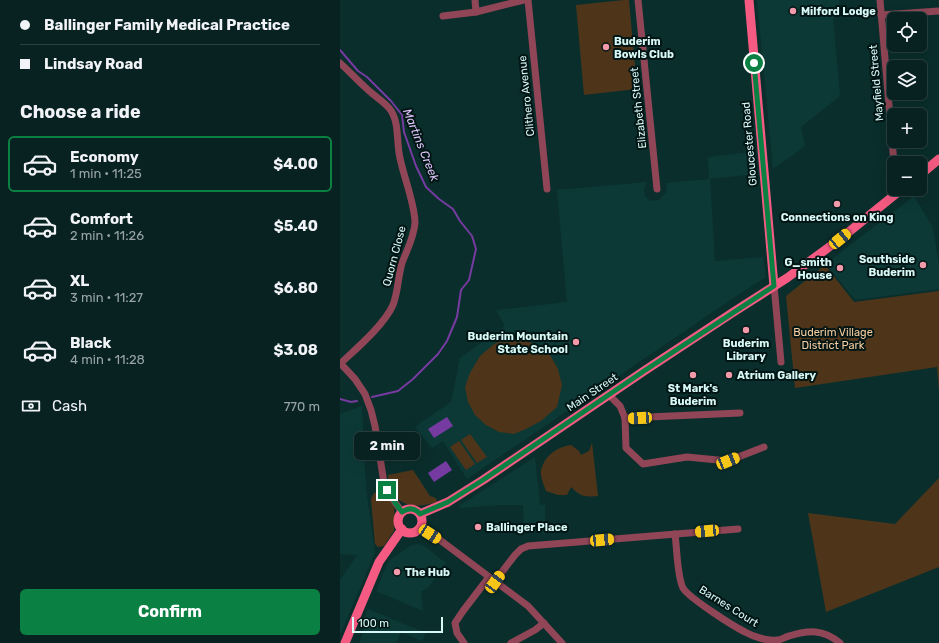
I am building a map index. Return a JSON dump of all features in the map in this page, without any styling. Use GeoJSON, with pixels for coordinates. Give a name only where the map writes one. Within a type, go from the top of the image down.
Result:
{"type":"FeatureCollection","features":[{"type":"Feature","properties":{"kind":"main road","name":"Gloucester Road"},"geometry":{"type":"LineString","coordinates":[[748,0],[774,286]]}},
{"type":"Feature","properties":{"kind":"main road"},"geometry":{"type":"LineString","coordinates":[[927,168],[939,159]]}},
{"type":"Feature","properties":{"kind":"main road","name":"Main Street"},"geometry":{"type":"LineString","coordinates":[[420,514],[442,505],[454,498],[711,326],[786,278],[840,239],[892,196]]}},
{"type":"Feature","properties":{"kind":"main road"},"geometry":{"type":"LineString","coordinates":[[406,509],[411,509],[420,514],[422,520],[417,531],[410,533],[406,532],[399,526],[398,522],[402,512],[406,509]]}},
{"type":"Feature","properties":{"kind":"main road"},"geometry":{"type":"LineString","coordinates":[[345,643],[379,562],[402,529]]}},
{"type":"Feature","properties":{"kind":"street"},"geometry":{"type":"LineString","coordinates":[[475,0],[476,12]]}},
{"type":"Feature","properties":{"kind":"street"},"geometry":{"type":"LineString","coordinates":[[443,16],[476,12],[524,0]]}},
{"type":"Feature","properties":{"kind":"street","name":"Clithero Avenue"},"geometry":{"type":"LineString","coordinates":[[528,0],[547,189]]}},
{"type":"Feature","properties":{"kind":"street","name":"Elizabeth Street"},"geometry":{"type":"LineString","coordinates":[[638,0],[657,190]]}},
{"type":"Feature","properties":{"kind":"street","name":"Mayfield Street"},"geometry":{"type":"LineString","coordinates":[[880,0],[893,156]]}},
{"type":"Feature","properties":{"kind":"street"},"geometry":{"type":"LineString","coordinates":[[881,15],[939,11]]}},
{"type":"Feature","properties":{"kind":"street","name":"Quorn Close"},"geometry":{"type":"LineString","coordinates":[[340,63],[389,109],[393,117],[396,127],[402,171],[415,222],[412,238],[402,264],[393,304],[388,314],[382,323],[340,363]]}},
{"type":"Feature","properties":{"kind":"street"},"geometry":{"type":"LineString","coordinates":[[774,286],[781,362]]}},
{"type":"Feature","properties":{"kind":"street"},"geometry":{"type":"LineString","coordinates":[[340,363],[355,379],[365,394],[375,426],[384,483],[402,512]]}},
{"type":"Feature","properties":{"kind":"street"},"geometry":{"type":"LineString","coordinates":[[609,394],[614,402],[620,406],[625,418],[626,448],[643,464],[687,457],[728,461],[764,447]]}},
{"type":"Feature","properties":{"kind":"street"},"geometry":{"type":"LineString","coordinates":[[625,418],[740,413]]}},
{"type":"Feature","properties":{"kind":"street"},"geometry":{"type":"LineString","coordinates":[[420,527],[440,540],[528,606],[562,643]]}},
{"type":"Feature","properties":{"kind":"street"},"geometry":{"type":"LineString","coordinates":[[464,643],[457,633],[455,623],[463,611],[492,579],[521,549],[528,546],[738,529]]}},
{"type":"Feature","properties":{"kind":"street","name":"Barnes Court"},"geometry":{"type":"LineString","coordinates":[[675,534],[680,578],[684,589],[692,597],[746,633],[763,639],[779,642],[788,636],[809,631],[826,634],[840,643]]}},
{"type":"Feature","properties":{"kind":"street"},"geometry":{"type":"LineString","coordinates":[[511,643],[535,630],[544,623]]}},
{"type":"Feature","properties":{"kind":"shaded area"},"geometry":{"type":"Polygon","coordinates":[[[757,0],[839,0],[840,13],[833,19],[840,96],[801,127],[805,146],[773,169],[757,0]]]}},
{"type":"Feature","properties":{"kind":"shaded area","name":"Buderim Mountain State School"},"geometry":{"type":"Polygon","coordinates":[[[753,152],[755,174],[710,179],[715,261],[763,257],[766,277],[467,479],[443,441],[432,448],[415,427],[451,402],[460,358],[505,326],[496,310],[567,302],[557,190],[647,182],[644,189],[645,196],[650,201],[659,200],[667,192],[666,183],[709,179],[708,157],[753,152]]]}},
{"type":"Feature","properties":{"kind":"shaded area"},"geometry":{"type":"Polygon","coordinates":[[[914,196],[933,228],[939,265],[939,289],[855,300],[826,264],[914,196]]]}},
{"type":"Feature","properties":{"kind":"shaded area"},"geometry":{"type":"Polygon","coordinates":[[[362,406],[366,488],[375,553],[340,635],[340,580],[357,555],[340,554],[340,414],[362,406]]]}},
{"type":"Feature","properties":{"kind":"shaded area"},"geometry":{"type":"Polygon","coordinates":[[[447,417],[453,426],[434,438],[428,429],[447,417]]]}},
{"type":"Feature","properties":{"kind":"shaded area"},"geometry":{"type":"Polygon","coordinates":[[[535,457],[540,505],[545,504],[545,535],[539,531],[524,533],[523,505],[461,508],[459,506],[535,457]]]}},
{"type":"Feature","properties":{"kind":"shaded area"},"geometry":{"type":"Polygon","coordinates":[[[446,461],[452,470],[434,482],[428,473],[446,461]]]}},
{"type":"Feature","properties":{"kind":"shaded area","name":"The Hub"},"geometry":{"type":"Polygon","coordinates":[[[418,544],[424,546],[446,563],[427,589],[421,591],[423,611],[376,591],[388,562],[412,545],[418,544]]]}},
{"type":"Feature","properties":{"kind":"shaded area"},"geometry":{"type":"Polygon","coordinates":[[[368,609],[426,633],[422,641],[401,632],[396,643],[359,643],[365,628],[361,626],[368,609]]]}},
{"type":"Feature","properties":{"kind":"green space","name":"Buderim Bowls Club"},"geometry":{"type":"Polygon","coordinates":[[[629,0],[637,89],[584,95],[576,5],[629,0]]]}},
{"type":"Feature","properties":{"kind":"green space","name":"Buderim Village District Park"},"geometry":{"type":"Polygon","coordinates":[[[825,265],[854,302],[939,291],[939,391],[937,367],[795,388],[786,296],[825,265]]]}},
{"type":"Feature","properties":{"kind":"green space"},"geometry":{"type":"Polygon","coordinates":[[[505,339],[521,339],[537,345],[550,355],[558,369],[562,385],[557,407],[541,421],[514,434],[499,432],[486,425],[475,415],[468,402],[465,387],[470,373],[480,356],[494,344],[505,339]]]}},
{"type":"Feature","properties":{"kind":"green space"},"geometry":{"type":"Polygon","coordinates":[[[470,434],[487,457],[477,463],[461,440],[470,434]]]}},
{"type":"Feature","properties":{"kind":"green space"},"geometry":{"type":"Polygon","coordinates":[[[459,441],[475,464],[466,470],[450,447],[459,441]]]}},
{"type":"Feature","properties":{"kind":"green space"},"geometry":{"type":"Polygon","coordinates":[[[592,443],[598,496],[583,496],[571,487],[567,495],[558,495],[546,491],[541,473],[545,460],[556,450],[571,445],[579,451],[581,455],[589,451],[592,443]]]}},
{"type":"Feature","properties":{"kind":"green space"},"geometry":{"type":"Polygon","coordinates":[[[413,470],[430,496],[436,498],[437,502],[411,505],[398,499],[393,493],[388,475],[413,470]]]}},
{"type":"Feature","properties":{"kind":"green space"},"geometry":{"type":"Polygon","coordinates":[[[939,478],[939,567],[826,612],[808,513],[895,524],[939,478]]]}},
{"type":"Feature","properties":{"kind":"green space"},"geometry":{"type":"Polygon","coordinates":[[[378,492],[385,494],[394,507],[395,518],[394,531],[384,546],[378,547],[375,544],[371,499],[374,493],[378,492]]]}},
{"type":"Feature","properties":{"kind":"waterway","name":"Martins Creek"},"geometry":{"type":"LineString","coordinates":[[340,50],[358,71],[367,77],[391,101],[402,115],[404,132],[416,166],[426,187],[453,209],[472,236],[476,249],[469,280],[461,290],[457,317],[447,341],[438,354],[413,379],[398,391],[372,397]]}},
{"type":"Feature","properties":{"kind":"waterway","name":"Martins Creek"},"geometry":{"type":"LineString","coordinates":[[340,399],[351,402],[357,401]]}},
{"type":"Feature","properties":{"kind":"place","name":"Milford Lodge"},"geometry":{"type":"Point","coordinates":[793,11]}},
{"type":"Feature","properties":{"kind":"place","name":"Buderim Bowls Club"},"geometry":{"type":"Point","coordinates":[606,47]}},
{"type":"Feature","properties":{"kind":"place","name":"Connections on King"},"geometry":{"type":"Point","coordinates":[837,204]}},
{"type":"Feature","properties":{"kind":"place","name":"Southside Buderim"},"geometry":{"type":"Point","coordinates":[923,265]}},
{"type":"Feature","properties":{"kind":"place","name":"G_smith House"},"geometry":{"type":"Point","coordinates":[840,268]}},
{"type":"Feature","properties":{"kind":"place","name":"Buderim Library"},"geometry":{"type":"Point","coordinates":[746,330]}},
{"type":"Feature","properties":{"kind":"place","name":"Buderim Mountain State School"},"geometry":{"type":"Point","coordinates":[576,342]}},
{"type":"Feature","properties":{"kind":"place","name":"St Mark's Buderim"},"geometry":{"type":"Point","coordinates":[693,375]}},
{"type":"Feature","properties":{"kind":"place","name":"Atrium Gallery"},"geometry":{"type":"Point","coordinates":[729,375]}},
{"type":"Feature","properties":{"kind":"place","name":"Ballinger Place"},"geometry":{"type":"Point","coordinates":[478,527]}},
{"type":"Feature","properties":{"kind":"place","name":"The Hub"},"geometry":{"type":"Point","coordinates":[397,572]}},
{"type":"Feature","properties":{"kind":"route"},"geometry":{"type":"LineString","coordinates":[[387,490],[402,512],[406,509],[413,509],[420,514],[448,502],[483,480],[706,329],[774,286],[774,272],[754,63]]}}]}
